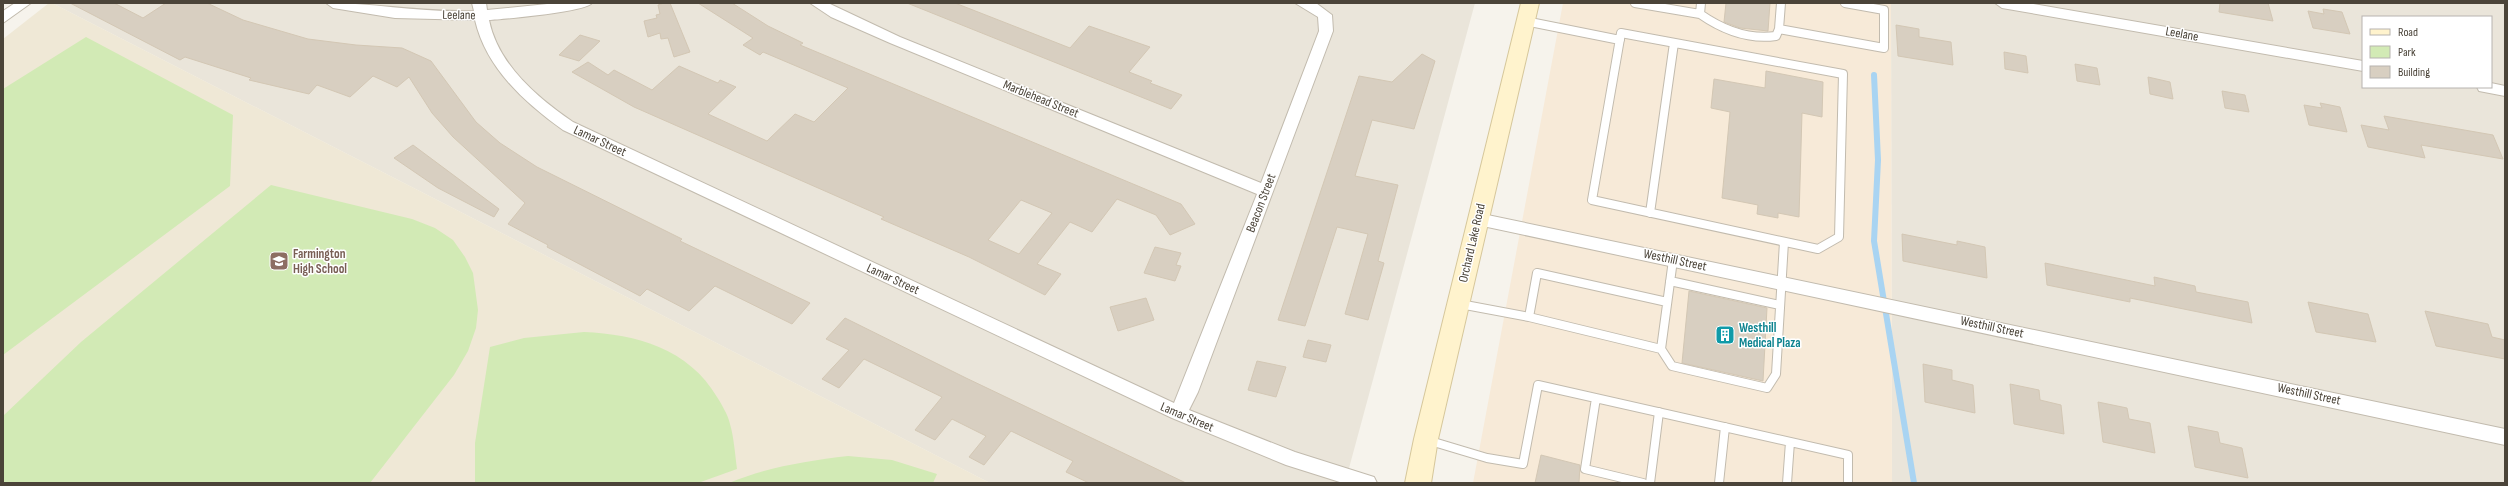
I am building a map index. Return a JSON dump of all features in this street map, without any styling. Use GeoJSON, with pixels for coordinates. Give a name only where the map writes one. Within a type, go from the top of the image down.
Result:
{"type":"FeatureCollection","features":[{"type":"Feature","properties":{"kind":"main road","name":"Orchard Lake Road"},"geometry":{"type":"LineString","coordinates":[[1418,483],[1426,440],[1528,12]]}},
{"type":"Feature","properties":{"kind":"street"},"geometry":{"type":"LineString","coordinates":[[3,18],[24,3]]}},
{"type":"Feature","properties":{"kind":"street","name":"Leelane"},"geometry":{"type":"LineString","coordinates":[[333,3],[376,12],[479,9],[530,12],[585,3]]}},
{"type":"Feature","properties":{"kind":"street","name":"Marblehead Street"},"geometry":{"type":"LineString","coordinates":[[817,3],[836,14],[895,40],[1266,191]]}},
{"type":"Feature","properties":{"kind":"street","name":"Beacon Street"},"geometry":{"type":"LineString","coordinates":[[1178,414],[1189,392],[1326,31],[1325,15],[1313,7],[1302,3]]}},
{"type":"Feature","properties":{"kind":"street","name":"Leelane"},"geometry":{"type":"LineString","coordinates":[[2002,3],[2362,66]]}},
{"type":"Feature","properties":{"kind":"street","name":"Lamar Street"},"geometry":{"type":"LineString","coordinates":[[479,9],[496,55],[509,75],[542,109],[568,126],[1178,414],[1292,459],[1368,483]]}},
{"type":"Feature","properties":{"kind":"street"},"geometry":{"type":"LineString","coordinates":[[2489,88],[2505,91]]}},
{"type":"Feature","properties":{"kind":"street","name":"Westhill Street"},"geometry":{"type":"LineString","coordinates":[[1478,219],[2505,437]]}},
{"type":"Feature","properties":{"kind":"lane"},"geometry":{"type":"LineString","coordinates":[[1636,3],[1700,14],[1712,24],[1732,32],[1767,38],[1776,36],[1779,29],[1781,3]]}},
{"type":"Feature","properties":{"kind":"lane"},"geometry":{"type":"LineString","coordinates":[[1700,14],[1701,3]]}},
{"type":"Feature","properties":{"kind":"lane"},"geometry":{"type":"LineString","coordinates":[[1779,29],[1884,48],[1884,10],[1845,3]]}},
{"type":"Feature","properties":{"kind":"lane"},"geometry":{"type":"LineString","coordinates":[[1528,12],[1620,40]]}},
{"type":"Feature","properties":{"kind":"lane"},"geometry":{"type":"LineString","coordinates":[[1621,33],[1843,74],[1839,237],[1818,249],[1592,200],[1620,40],[1621,33]]}},
{"type":"Feature","properties":{"kind":"lane"},"geometry":{"type":"LineString","coordinates":[[1650,213],[1674,43]]}},
{"type":"Feature","properties":{"kind":"lane"},"geometry":{"type":"LineString","coordinates":[[1674,260],[1661,349],[1672,366],[1767,388],[1776,374],[1780,282],[1784,242]]}},
{"type":"Feature","properties":{"kind":"lane"},"geometry":{"type":"LineString","coordinates":[[1529,317],[1537,273],[1667,302]]}},
{"type":"Feature","properties":{"kind":"lane"},"geometry":{"type":"LineString","coordinates":[[1670,281],[1780,305]]}},
{"type":"Feature","properties":{"kind":"lane"},"geometry":{"type":"LineString","coordinates":[[1458,304],[1529,317],[1661,349]]}},
{"type":"Feature","properties":{"kind":"lane"},"geometry":{"type":"LineString","coordinates":[[1426,440],[1487,458],[1523,464],[1538,385],[1848,455],[1848,483]]}},
{"type":"Feature","properties":{"kind":"lane"},"geometry":{"type":"LineString","coordinates":[[1596,398],[1585,469],[1643,483]]}},
{"type":"Feature","properties":{"kind":"lane"},"geometry":{"type":"LineString","coordinates":[[1650,483],[1659,412]]}},
{"type":"Feature","properties":{"kind":"lane"},"geometry":{"type":"LineString","coordinates":[[1719,483],[1725,426]]}},
{"type":"Feature","properties":{"kind":"lane"},"geometry":{"type":"LineString","coordinates":[[1787,483],[1790,442]]}},
{"type":"Feature","properties":{"kind":"shaded area","name":"Farmington High School"},"geometry":{"type":"Polygon","coordinates":[[[49,3],[52,3],[990,483],[3,483],[3,39],[49,3]]]}},
{"type":"Feature","properties":{"kind":"shaded area"},"geometry":{"type":"Polygon","coordinates":[[[52,3],[1475,3],[1345,483],[990,483],[52,3]]]}},
{"type":"Feature","properties":{"kind":"shaded area"},"geometry":{"type":"Polygon","coordinates":[[[1563,3],[1891,3],[1892,483],[1473,483],[1563,3]]]}},
{"type":"Feature","properties":{"kind":"shaded area"},"geometry":{"type":"Polygon","coordinates":[[[1891,3],[2505,3],[2505,483],[1892,483],[1891,3]]]}},
{"type":"Feature","properties":{"kind":"green space"},"geometry":{"type":"Polygon","coordinates":[[[86,37],[233,115],[230,186],[3,355],[3,89],[86,37]]]}},
{"type":"Feature","properties":{"kind":"green space"},"geometry":{"type":"Polygon","coordinates":[[[271,185],[412,219],[435,228],[453,240],[465,257],[473,273],[478,310],[476,328],[468,351],[454,375],[370,483],[3,483],[3,416],[81,342],[271,185]]]}},
{"type":"Feature","properties":{"kind":"green space"},"geometry":{"type":"Polygon","coordinates":[[[584,332],[623,336],[642,341],[660,347],[692,367],[705,381],[723,407],[729,421],[737,469],[698,483],[475,483],[475,443],[490,347],[524,338],[584,332]]]}},
{"type":"Feature","properties":{"kind":"green space"},"geometry":{"type":"Polygon","coordinates":[[[848,456],[892,460],[937,474],[933,483],[729,483],[744,477],[787,465],[848,456]]]}},
{"type":"Feature","properties":{"kind":"building"},"geometry":{"type":"Polygon","coordinates":[[[70,3],[114,3],[143,18],[166,3],[207,3],[243,20],[308,39],[356,45],[402,48],[431,61],[476,122],[500,143],[537,167],[682,239],[680,241],[810,303],[792,324],[715,286],[689,311],[647,289],[640,296],[547,247],[548,245],[508,224],[525,203],[453,137],[432,113],[409,77],[397,87],[373,76],[350,97],[317,85],[309,94],[249,80],[251,78],[185,57],[180,60],[70,3]]]}},
{"type":"Feature","properties":{"kind":"building"},"geometry":{"type":"Polygon","coordinates":[[[670,3],[690,52],[674,57],[668,38],[661,39],[660,33],[648,37],[644,21],[657,18],[656,15],[660,14],[658,5],[670,3]]]}},
{"type":"Feature","properties":{"kind":"building"},"geometry":{"type":"Polygon","coordinates":[[[698,3],[732,3],[768,26],[803,43],[800,45],[1181,204],[1195,224],[1170,235],[1156,215],[1117,199],[1092,232],[1070,222],[1037,264],[1061,274],[1045,295],[969,257],[881,219],[884,217],[634,107],[572,72],[588,62],[608,75],[614,70],[652,90],[679,66],[718,83],[720,80],[736,87],[708,114],[767,141],[795,114],[814,122],[848,88],[763,52],[760,55],[743,45],[753,38],[698,3]],[[1021,200],[988,240],[1019,254],[1052,213],[1021,200]]]}},
{"type":"Feature","properties":{"kind":"building"},"geometry":{"type":"Polygon","coordinates":[[[907,3],[955,3],[1070,48],[1089,26],[1150,47],[1129,72],[1152,81],[1150,83],[1182,95],[1171,109],[907,3]]]}},
{"type":"Feature","properties":{"kind":"building"},"geometry":{"type":"Polygon","coordinates":[[[1726,3],[1770,3],[1768,31],[1740,28],[1724,22],[1726,3]]]}},
{"type":"Feature","properties":{"kind":"building"},"geometry":{"type":"Polygon","coordinates":[[[2220,3],[2268,3],[2273,21],[2219,12],[2220,3]]]}},
{"type":"Feature","properties":{"kind":"building"},"geometry":{"type":"Polygon","coordinates":[[[2323,9],[2342,12],[2350,34],[2313,28],[2308,11],[2324,14],[2323,9]]]}},
{"type":"Feature","properties":{"kind":"building"},"geometry":{"type":"Polygon","coordinates":[[[1896,25],[1919,29],[1919,37],[1951,42],[1953,65],[1898,56],[1896,25]]]}},
{"type":"Feature","properties":{"kind":"building"},"geometry":{"type":"Polygon","coordinates":[[[580,35],[600,41],[579,61],[559,55],[580,35]]]}},
{"type":"Feature","properties":{"kind":"building"},"geometry":{"type":"Polygon","coordinates":[[[2004,52],[2026,56],[2028,73],[2005,69],[2004,52]]]}},
{"type":"Feature","properties":{"kind":"building"},"geometry":{"type":"Polygon","coordinates":[[[1422,54],[1435,61],[1414,129],[1372,120],[1355,176],[1398,185],[1378,261],[1384,263],[1368,320],[1345,314],[1368,234],[1337,227],[1305,326],[1278,320],[1359,76],[1392,82],[1422,54]]]}},
{"type":"Feature","properties":{"kind":"building"},"geometry":{"type":"Polygon","coordinates":[[[2075,64],[2097,68],[2100,85],[2077,81],[2075,64]]]}},
{"type":"Feature","properties":{"kind":"building"},"geometry":{"type":"Polygon","coordinates":[[[1766,71],[1823,82],[1822,117],[1802,113],[1799,217],[1778,213],[1778,218],[1757,214],[1758,205],[1722,198],[1730,112],[1711,108],[1714,79],[1765,88],[1766,71]]]}},
{"type":"Feature","properties":{"kind":"building"},"geometry":{"type":"Polygon","coordinates":[[[2148,77],[2170,82],[2173,99],[2150,94],[2148,77]]]}},
{"type":"Feature","properties":{"kind":"building"},"geometry":{"type":"Polygon","coordinates":[[[2222,91],[2245,95],[2249,112],[2225,108],[2222,91]]]}},
{"type":"Feature","properties":{"kind":"building"},"geometry":{"type":"Polygon","coordinates":[[[2320,103],[2340,107],[2347,132],[2309,125],[2304,105],[2322,108],[2320,103]]]}},
{"type":"Feature","properties":{"kind":"building"},"geometry":{"type":"Polygon","coordinates":[[[2384,116],[2493,135],[2503,159],[2421,145],[2425,158],[2368,147],[2361,125],[2389,130],[2384,116]]]}},
{"type":"Feature","properties":{"kind":"building"},"geometry":{"type":"Polygon","coordinates":[[[413,145],[499,209],[494,217],[438,188],[394,158],[413,145]]]}},
{"type":"Feature","properties":{"kind":"building"},"geometry":{"type":"Polygon","coordinates":[[[1902,234],[1957,245],[1957,241],[1985,247],[1987,278],[1903,261],[1902,234]]]}},
{"type":"Feature","properties":{"kind":"building"},"geometry":{"type":"Polygon","coordinates":[[[1155,247],[1181,253],[1176,265],[1181,266],[1175,281],[1144,273],[1155,247]]]}},
{"type":"Feature","properties":{"kind":"building"},"geometry":{"type":"Polygon","coordinates":[[[2045,263],[2155,286],[2154,277],[2195,286],[2196,292],[2248,302],[2252,323],[2130,298],[2130,302],[2047,285],[2045,263]]]}},
{"type":"Feature","properties":{"kind":"building","name":"Westhill Medical Plaza"},"geometry":{"type":"Polygon","coordinates":[[[1689,291],[1767,308],[1763,381],[1682,363],[1689,291]]]}},
{"type":"Feature","properties":{"kind":"building"},"geometry":{"type":"Polygon","coordinates":[[[1146,298],[1154,320],[1118,331],[1110,307],[1146,298]]]}},
{"type":"Feature","properties":{"kind":"building"},"geometry":{"type":"Polygon","coordinates":[[[2308,302],[2368,314],[2376,342],[2316,332],[2308,302]]]}},
{"type":"Feature","properties":{"kind":"building"},"geometry":{"type":"Polygon","coordinates":[[[2425,311],[2488,324],[2492,337],[2505,340],[2505,359],[2436,346],[2425,311]]]}},
{"type":"Feature","properties":{"kind":"building"},"geometry":{"type":"Polygon","coordinates":[[[845,318],[966,378],[1186,483],[1089,483],[1066,472],[1073,461],[1011,431],[984,465],[969,457],[986,436],[952,419],[935,440],[915,430],[942,397],[864,359],[839,388],[822,379],[849,350],[826,339],[845,318]]]}},
{"type":"Feature","properties":{"kind":"building"},"geometry":{"type":"Polygon","coordinates":[[[1308,340],[1331,345],[1326,362],[1303,357],[1308,340]]]}},
{"type":"Feature","properties":{"kind":"building"},"geometry":{"type":"Polygon","coordinates":[[[1257,361],[1286,367],[1276,397],[1248,390],[1257,361]]]}},
{"type":"Feature","properties":{"kind":"building"},"geometry":{"type":"Polygon","coordinates":[[[1923,364],[1952,370],[1952,380],[1973,385],[1975,413],[1925,402],[1923,364]]]}},
{"type":"Feature","properties":{"kind":"building"},"geometry":{"type":"Polygon","coordinates":[[[2010,384],[2039,390],[2040,400],[2061,405],[2064,434],[2014,424],[2010,384]]]}},
{"type":"Feature","properties":{"kind":"building"},"geometry":{"type":"Polygon","coordinates":[[[2098,402],[2127,408],[2129,419],[2150,423],[2155,453],[2103,442],[2098,402]]]}},
{"type":"Feature","properties":{"kind":"building"},"geometry":{"type":"Polygon","coordinates":[[[2188,426],[2218,432],[2220,443],[2242,448],[2248,478],[2195,467],[2188,426]]]}},
{"type":"Feature","properties":{"kind":"building"},"geometry":{"type":"Polygon","coordinates":[[[1541,455],[1580,465],[1579,483],[1535,483],[1541,455]]]}},
{"type":"Feature","properties":{"kind":"waterway"},"geometry":{"type":"LineString","coordinates":[[1874,75],[1878,160],[1874,241],[1914,483]]}},
{"type":"Feature","properties":{"kind":"place","name":"Farmington High School"},"geometry":{"type":"Point","coordinates":[279,261]}},
{"type":"Feature","properties":{"kind":"place","name":"Westhill Medical Plaza"},"geometry":{"type":"Point","coordinates":[1725,335]}}]}
